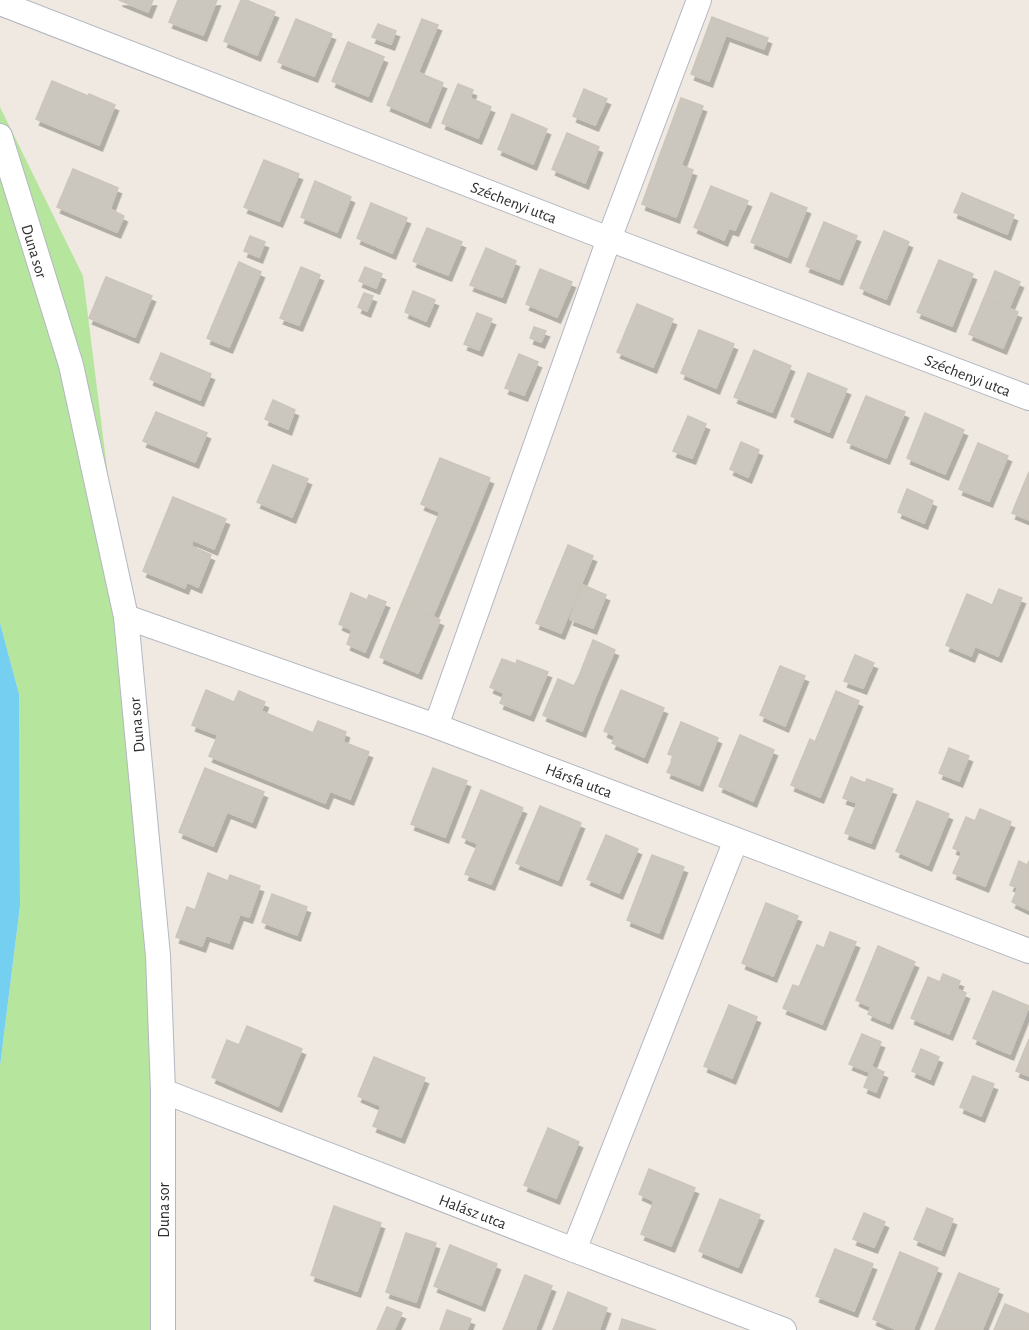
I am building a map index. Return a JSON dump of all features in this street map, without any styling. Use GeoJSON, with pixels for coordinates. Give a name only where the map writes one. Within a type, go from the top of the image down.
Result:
{"type":"FeatureCollection","features":[{"type":"Feature","properties":{"kind":"street"},"geometry":{"type":"LineString","coordinates":[[436,726],[609,239],[699,0]]}},
{"type":"Feature","properties":{"kind":"street","name":"Széchenyi utca"},"geometry":{"type":"LineString","coordinates":[[0,3],[609,239],[1029,398]]}},
{"type":"Feature","properties":{"kind":"street","name":"Duna sor"},"geometry":{"type":"LineString","coordinates":[[0,136],[71,364],[126,617],[158,956],[163,1091],[163,1330]]}},
{"type":"Feature","properties":{"kind":"street","name":"Hársfa utca"},"geometry":{"type":"LineString","coordinates":[[126,617],[436,726],[1029,951]]}},
{"type":"Feature","properties":{"kind":"street"},"geometry":{"type":"LineString","coordinates":[[574,1251],[736,840]]}},
{"type":"Feature","properties":{"kind":"street","name":"Halász utca"},"geometry":{"type":"LineString","coordinates":[[163,1091],[784,1330]]}},
{"type":"Feature","properties":{"kind":"green space"},"geometry":{"type":"Polygon","coordinates":[[[0,107],[83,276],[128,637],[168,1330],[0,1330],[0,1066],[20,906],[19,694],[0,623],[0,107]]]}},
{"type":"Feature","properties":{"kind":"water"},"geometry":{"type":"Polygon","coordinates":[[[0,623],[19,694],[20,906],[0,1066],[0,623]]]}},
{"type":"Feature","properties":{"kind":"building"},"geometry":{"type":"Polygon","coordinates":[[[119,0],[153,0],[148,12],[119,0]]]}},
{"type":"Feature","properties":{"kind":"building"},"geometry":{"type":"Polygon","coordinates":[[[178,0],[217,0],[203,35],[169,22],[178,0]]]}},
{"type":"Feature","properties":{"kind":"building"},"geometry":{"type":"Polygon","coordinates":[[[241,0],[275,12],[257,55],[224,41],[241,0]]]}},
{"type":"Feature","properties":{"kind":"building"},"geometry":{"type":"Polygon","coordinates":[[[712,17],[730,24],[709,81],[691,74],[712,17]]]}},
{"type":"Feature","properties":{"kind":"building"},"geometry":{"type":"Polygon","coordinates":[[[296,19],[332,34],[314,76],[278,62],[296,19]]]}},
{"type":"Feature","properties":{"kind":"building"},"geometry":{"type":"Polygon","coordinates":[[[422,19],[438,25],[418,73],[403,66],[422,19]]]}},
{"type":"Feature","properties":{"kind":"building"},"geometry":{"type":"Polygon","coordinates":[[[378,24],[396,31],[391,44],[372,37],[378,24]]]}},
{"type":"Feature","properties":{"kind":"building"},"geometry":{"type":"Polygon","coordinates":[[[730,24],[768,38],[764,49],[726,35],[730,24]]]}},
{"type":"Feature","properties":{"kind":"building"},"geometry":{"type":"Polygon","coordinates":[[[348,42],[384,57],[368,96],[332,81],[348,42]]]}},
{"type":"Feature","properties":{"kind":"building"},"geometry":{"type":"Polygon","coordinates":[[[403,66],[443,83],[427,122],[387,105],[403,66]]]}},
{"type":"Feature","properties":{"kind":"building"},"geometry":{"type":"Polygon","coordinates":[[[52,81],[115,105],[99,145],[36,119],[52,81]]]}},
{"type":"Feature","properties":{"kind":"building"},"geometry":{"type":"Polygon","coordinates":[[[458,84],[473,90],[470,98],[491,107],[478,138],[442,123],[458,84]]]}},
{"type":"Feature","properties":{"kind":"building"},"geometry":{"type":"Polygon","coordinates":[[[584,89],[607,99],[595,125],[573,116],[584,89]]]}},
{"type":"Feature","properties":{"kind":"building"},"geometry":{"type":"Polygon","coordinates":[[[681,98],[703,106],[681,166],[659,157],[681,98]]]}},
{"type":"Feature","properties":{"kind":"building"},"geometry":{"type":"Polygon","coordinates":[[[512,114],[547,129],[533,164],[498,149],[512,114]]]}},
{"type":"Feature","properties":{"kind":"building"},"geometry":{"type":"Polygon","coordinates":[[[567,133],[599,147],[585,183],[552,169],[567,133]]]}},
{"type":"Feature","properties":{"kind":"building"},"geometry":{"type":"Polygon","coordinates":[[[659,157],[693,170],[676,217],[642,204],[659,157]]]}},
{"type":"Feature","properties":{"kind":"building"},"geometry":{"type":"Polygon","coordinates":[[[264,160],[299,174],[279,221],[244,207],[264,160]]]}},
{"type":"Feature","properties":{"kind":"building"},"geometry":{"type":"Polygon","coordinates":[[[73,169],[118,188],[110,209],[124,216],[117,232],[57,207],[73,169]]]}},
{"type":"Feature","properties":{"kind":"building"},"geometry":{"type":"Polygon","coordinates":[[[315,181],[351,197],[337,232],[301,217],[315,181]]]}},
{"type":"Feature","properties":{"kind":"building"},"geometry":{"type":"Polygon","coordinates":[[[711,186],[748,201],[735,230],[729,228],[724,240],[694,227],[711,186]]]}},
{"type":"Feature","properties":{"kind":"building"},"geometry":{"type":"Polygon","coordinates":[[[771,193],[807,208],[787,257],[751,242],[771,193]]]}},
{"type":"Feature","properties":{"kind":"building"},"geometry":{"type":"Polygon","coordinates":[[[962,193],[1014,215],[1007,234],[954,212],[962,193]]]}},
{"type":"Feature","properties":{"kind":"building"},"geometry":{"type":"Polygon","coordinates":[[[371,203],[407,218],[392,253],[357,238],[371,203]]]}},
{"type":"Feature","properties":{"kind":"building"},"geometry":{"type":"Polygon","coordinates":[[[824,222],[857,236],[839,279],[806,266],[824,222]]]}},
{"type":"Feature","properties":{"kind":"building"},"geometry":{"type":"Polygon","coordinates":[[[427,228],[462,242],[448,275],[413,261],[427,228]]]}},
{"type":"Feature","properties":{"kind":"building"},"geometry":{"type":"Polygon","coordinates":[[[884,231],[909,242],[886,299],[860,288],[884,231]]]}},
{"type":"Feature","properties":{"kind":"building"},"geometry":{"type":"Polygon","coordinates":[[[250,236],[265,242],[259,257],[244,251],[250,236]]]}},
{"type":"Feature","properties":{"kind":"building"},"geometry":{"type":"Polygon","coordinates":[[[486,248],[516,261],[502,297],[470,285],[486,248]]]}},
{"type":"Feature","properties":{"kind":"building"},"geometry":{"type":"Polygon","coordinates":[[[939,260],[973,274],[952,326],[917,312],[939,260]]]}},
{"type":"Feature","properties":{"kind":"building"},"geometry":{"type":"Polygon","coordinates":[[[239,262],[261,272],[229,347],[207,338],[239,262]]]}},
{"type":"Feature","properties":{"kind":"building"},"geometry":{"type":"Polygon","coordinates":[[[301,267],[320,275],[299,325],[280,318],[301,267]]]}},
{"type":"Feature","properties":{"kind":"building"},"geometry":{"type":"Polygon","coordinates":[[[365,267],[382,274],[376,288],[359,281],[365,267]]]}},
{"type":"Feature","properties":{"kind":"building"},"geometry":{"type":"Polygon","coordinates":[[[540,269],[572,282],[557,317],[526,304],[540,269]]]}},
{"type":"Feature","properties":{"kind":"building"},"geometry":{"type":"Polygon","coordinates":[[[995,271],[1020,282],[1009,308],[984,298],[995,271]]]}},
{"type":"Feature","properties":{"kind":"building"},"geometry":{"type":"Polygon","coordinates":[[[106,277],[152,296],[135,337],[89,318],[106,277]]]}},
{"type":"Feature","properties":{"kind":"building"},"geometry":{"type":"Polygon","coordinates":[[[413,291],[435,300],[426,321],[405,312],[413,291]]]}},
{"type":"Feature","properties":{"kind":"building"},"geometry":{"type":"Polygon","coordinates":[[[364,293],[373,296],[367,311],[358,307],[364,293]]]}},
{"type":"Feature","properties":{"kind":"building"},"geometry":{"type":"Polygon","coordinates":[[[984,298],[1018,312],[1003,348],[969,334],[984,298]]]}},
{"type":"Feature","properties":{"kind":"building"},"geometry":{"type":"Polygon","coordinates":[[[637,304],[673,319],[653,367],[617,352],[637,304]]]}},
{"type":"Feature","properties":{"kind":"building"},"geometry":{"type":"Polygon","coordinates":[[[477,313],[492,319],[479,350],[464,344],[477,313]]]}},
{"type":"Feature","properties":{"kind":"building"},"geometry":{"type":"Polygon","coordinates":[[[534,327],[546,331],[541,342],[530,338],[534,327]]]}},
{"type":"Feature","properties":{"kind":"building"},"geometry":{"type":"Polygon","coordinates":[[[699,330],[734,344],[716,388],[681,373],[699,330]]]}},
{"type":"Feature","properties":{"kind":"building"},"geometry":{"type":"Polygon","coordinates":[[[754,350],[791,366],[772,412],[734,397],[754,350]]]}},
{"type":"Feature","properties":{"kind":"building"},"geometry":{"type":"Polygon","coordinates":[[[161,353],[211,374],[200,400],[150,379],[161,353]]]}},
{"type":"Feature","properties":{"kind":"building"},"geometry":{"type":"Polygon","coordinates":[[[519,354],[538,362],[524,395],[505,388],[519,354]]]}},
{"type":"Feature","properties":{"kind":"building"},"geometry":{"type":"Polygon","coordinates":[[[808,373],[847,389],[829,432],[791,416],[808,373]]]}},
{"type":"Feature","properties":{"kind":"building"},"geometry":{"type":"Polygon","coordinates":[[[866,396],[905,412],[886,458],[847,442],[866,396]]]}},
{"type":"Feature","properties":{"kind":"building"},"geometry":{"type":"Polygon","coordinates":[[[273,400],[295,410],[288,429],[265,419],[273,400]]]}},
{"type":"Feature","properties":{"kind":"building"},"geometry":{"type":"Polygon","coordinates":[[[156,412],[207,433],[195,462],[143,441],[156,412]]]}},
{"type":"Feature","properties":{"kind":"building"},"geometry":{"type":"Polygon","coordinates":[[[925,413],[964,430],[945,474],[907,458],[925,413]]]}},
{"type":"Feature","properties":{"kind":"building"},"geometry":{"type":"Polygon","coordinates":[[[688,416],[706,424],[692,458],[673,451],[688,416]]]}},
{"type":"Feature","properties":{"kind":"building"},"geometry":{"type":"Polygon","coordinates":[[[741,442],[759,450],[748,477],[730,469],[741,442]]]}},
{"type":"Feature","properties":{"kind":"building"},"geometry":{"type":"Polygon","coordinates":[[[978,443],[1008,456],[989,501],[959,489],[978,443]]]}},
{"type":"Feature","properties":{"kind":"building"},"geometry":{"type":"Polygon","coordinates":[[[440,458],[490,478],[471,525],[421,504],[440,458]]]}},
{"type":"Feature","properties":{"kind":"building"},"geometry":{"type":"Polygon","coordinates":[[[273,465],[308,479],[292,517],[257,502],[273,465]]]}},
{"type":"Feature","properties":{"kind":"building"},"geometry":{"type":"Polygon","coordinates":[[[1029,472],[1029,520],[1012,513],[1029,472]]]}},
{"type":"Feature","properties":{"kind":"building"},"geometry":{"type":"Polygon","coordinates":[[[907,489],[933,501],[924,523],[898,512],[907,489]]]}},
{"type":"Feature","properties":{"kind":"building"},"geometry":{"type":"Polygon","coordinates":[[[173,497],[226,519],[214,549],[193,540],[191,546],[211,555],[198,587],[187,582],[185,588],[143,571],[173,497]]]}},
{"type":"Feature","properties":{"kind":"building"},"geometry":{"type":"Polygon","coordinates":[[[440,512],[471,525],[433,616],[402,603],[440,512]]]}},
{"type":"Feature","properties":{"kind":"building"},"geometry":{"type":"Polygon","coordinates":[[[568,545],[593,556],[561,633],[536,623],[568,545]]]}},
{"type":"Feature","properties":{"kind":"building"},"geometry":{"type":"Polygon","coordinates":[[[583,585],[606,595],[593,628],[570,619],[583,585]]]}},
{"type":"Feature","properties":{"kind":"building"},"geometry":{"type":"Polygon","coordinates":[[[999,589],[1022,598],[998,656],[975,646],[999,589]]]}},
{"type":"Feature","properties":{"kind":"building"},"geometry":{"type":"Polygon","coordinates":[[[351,593],[367,600],[369,595],[386,602],[365,652],[347,644],[352,630],[339,624],[351,593]]]}},
{"type":"Feature","properties":{"kind":"building"},"geometry":{"type":"Polygon","coordinates":[[[967,594],[992,605],[971,656],[946,645],[967,594]]]}},
{"type":"Feature","properties":{"kind":"building"},"geometry":{"type":"Polygon","coordinates":[[[402,603],[440,620],[418,673],[380,657],[402,603]]]}},
{"type":"Feature","properties":{"kind":"building"},"geometry":{"type":"Polygon","coordinates":[[[593,640],[615,650],[600,685],[579,676],[593,640]]]}},
{"type":"Feature","properties":{"kind":"building"},"geometry":{"type":"Polygon","coordinates":[[[855,655],[874,663],[863,688],[844,681],[855,655]]]}},
{"type":"Feature","properties":{"kind":"building"},"geometry":{"type":"Polygon","coordinates":[[[502,659],[516,664],[517,660],[548,672],[530,715],[500,703],[504,693],[490,687],[502,659]]]}},
{"type":"Feature","properties":{"kind":"building"},"geometry":{"type":"Polygon","coordinates":[[[780,666],[805,676],[785,726],[760,715],[780,666]]]}},
{"type":"Feature","properties":{"kind":"building"},"geometry":{"type":"Polygon","coordinates":[[[579,676],[600,685],[582,731],[543,715],[558,679],[574,686],[579,676]]]}},
{"type":"Feature","properties":{"kind":"building"},"geometry":{"type":"Polygon","coordinates":[[[206,690],[234,702],[239,691],[265,702],[261,711],[313,733],[318,721],[346,732],[343,742],[369,752],[350,799],[330,791],[325,803],[209,756],[218,735],[192,725],[206,690]]]}},
{"type":"Feature","properties":{"kind":"building"},"geometry":{"type":"Polygon","coordinates":[[[621,690],[664,708],[644,757],[612,743],[615,736],[604,731],[621,690]]]}},
{"type":"Feature","properties":{"kind":"building"},"geometry":{"type":"Polygon","coordinates":[[[836,691],[859,701],[820,797],[791,785],[810,739],[815,742],[836,691]]]}},
{"type":"Feature","properties":{"kind":"building"},"geometry":{"type":"Polygon","coordinates":[[[681,722],[718,738],[699,785],[667,772],[674,756],[668,754],[681,722]]]}},
{"type":"Feature","properties":{"kind":"building"},"geometry":{"type":"Polygon","coordinates":[[[740,735],[774,750],[753,801],[719,786],[740,735]]]}},
{"type":"Feature","properties":{"kind":"building"},"geometry":{"type":"Polygon","coordinates":[[[949,748],[969,756],[959,781],[939,773],[949,748]]]}},
{"type":"Feature","properties":{"kind":"building"},"geometry":{"type":"Polygon","coordinates":[[[205,768],[264,792],[252,822],[227,812],[213,846],[179,832],[205,768]]]}},
{"type":"Feature","properties":{"kind":"building"},"geometry":{"type":"Polygon","coordinates":[[[433,768],[467,781],[445,837],[411,824],[433,768]]]}},
{"type":"Feature","properties":{"kind":"building"},"geometry":{"type":"Polygon","coordinates":[[[851,777],[865,783],[867,779],[893,789],[871,843],[845,833],[857,803],[843,798],[851,777]]]}},
{"type":"Feature","properties":{"kind":"building"},"geometry":{"type":"Polygon","coordinates":[[[481,790],[523,808],[491,884],[465,874],[478,844],[462,837],[481,790]]]}},
{"type":"Feature","properties":{"kind":"building"},"geometry":{"type":"Polygon","coordinates":[[[917,801],[949,814],[928,865],[896,851],[917,801]]]}},
{"type":"Feature","properties":{"kind":"building"},"geometry":{"type":"Polygon","coordinates":[[[540,806],[581,823],[558,880],[516,863],[540,806]]]}},
{"type":"Feature","properties":{"kind":"building"},"geometry":{"type":"Polygon","coordinates":[[[980,809],[1011,822],[985,886],[953,873],[962,852],[953,848],[966,817],[975,821],[980,809]]]}},
{"type":"Feature","properties":{"kind":"building"},"geometry":{"type":"Polygon","coordinates":[[[606,835],[638,849],[619,893],[587,879],[606,835]]]}},
{"type":"Feature","properties":{"kind":"building"},"geometry":{"type":"Polygon","coordinates":[[[652,855],[684,867],[659,933],[627,920],[652,855]]]}},
{"type":"Feature","properties":{"kind":"building"},"geometry":{"type":"Polygon","coordinates":[[[1019,861],[1027,865],[1029,861],[1029,910],[1012,902],[1018,888],[1010,885],[1019,861]]]}},
{"type":"Feature","properties":{"kind":"building"},"geometry":{"type":"Polygon","coordinates":[[[208,873],[228,881],[230,875],[260,886],[249,917],[240,914],[229,943],[206,935],[202,946],[176,937],[187,907],[195,910],[208,873]]]}},
{"type":"Feature","properties":{"kind":"building"},"geometry":{"type":"Polygon","coordinates":[[[272,894],[307,907],[297,935],[262,922],[272,894]]]}},
{"type":"Feature","properties":{"kind":"building"},"geometry":{"type":"Polygon","coordinates":[[[766,903],[798,916],[773,976],[742,963],[766,903]]]}},
{"type":"Feature","properties":{"kind":"building"},"geometry":{"type":"Polygon","coordinates":[[[830,932],[856,942],[822,1024],[783,1008],[793,985],[799,987],[817,945],[824,948],[830,932]]]}},
{"type":"Feature","properties":{"kind":"building"},"geometry":{"type":"Polygon","coordinates":[[[878,946],[915,962],[889,1023],[868,1014],[871,1007],[856,1000],[878,946]]]}},
{"type":"Feature","properties":{"kind":"building"},"geometry":{"type":"Polygon","coordinates":[[[943,974],[960,981],[957,989],[966,993],[949,1034],[911,1018],[928,977],[940,982],[943,974]]]}},
{"type":"Feature","properties":{"kind":"building"},"geometry":{"type":"Polygon","coordinates":[[[993,991],[1029,1006],[1010,1054],[973,1038],[993,991]]]}},
{"type":"Feature","properties":{"kind":"building"},"geometry":{"type":"Polygon","coordinates":[[[729,1005],[757,1017],[732,1078],[704,1066],[729,1005]]]}},
{"type":"Feature","properties":{"kind":"building"},"geometry":{"type":"Polygon","coordinates":[[[247,1026],[302,1049],[278,1106],[212,1077],[227,1040],[239,1045],[247,1026]]]}},
{"type":"Feature","properties":{"kind":"building"},"geometry":{"type":"Polygon","coordinates":[[[862,1034],[881,1042],[869,1072],[849,1064],[862,1034]]]}},
{"type":"Feature","properties":{"kind":"building"},"geometry":{"type":"Polygon","coordinates":[[[1029,1039],[1029,1076],[1016,1071],[1029,1039]]]}},
{"type":"Feature","properties":{"kind":"building"},"geometry":{"type":"Polygon","coordinates":[[[921,1049],[939,1057],[930,1079],[912,1071],[921,1049]]]}},
{"type":"Feature","properties":{"kind":"building"},"geometry":{"type":"Polygon","coordinates":[[[374,1057],[425,1078],[401,1137],[373,1126],[381,1106],[358,1096],[374,1057]]]}},
{"type":"Feature","properties":{"kind":"building"},"geometry":{"type":"Polygon","coordinates":[[[872,1067],[884,1072],[876,1092],[864,1087],[872,1067]]]}},
{"type":"Feature","properties":{"kind":"building"},"geometry":{"type":"Polygon","coordinates":[[[973,1076],[994,1084],[981,1116],[960,1107],[973,1076]]]}},
{"type":"Feature","properties":{"kind":"building"},"geometry":{"type":"Polygon","coordinates":[[[548,1128],[579,1142],[556,1198],[524,1185],[548,1128]]]}},
{"type":"Feature","properties":{"kind":"building"},"geometry":{"type":"Polygon","coordinates":[[[649,1169],[695,1188],[671,1246],[641,1234],[654,1201],[639,1194],[649,1169]]]}},
{"type":"Feature","properties":{"kind":"building"},"geometry":{"type":"Polygon","coordinates":[[[720,1199],[760,1215],[738,1267],[699,1251],[720,1199]]]}},
{"type":"Feature","properties":{"kind":"building"},"geometry":{"type":"Polygon","coordinates":[[[334,1206],[381,1223],[357,1291],[311,1275],[334,1206]]]}},
{"type":"Feature","properties":{"kind":"building"},"geometry":{"type":"Polygon","coordinates":[[[927,1208],[953,1219],[941,1250],[914,1239],[927,1208]]]}},
{"type":"Feature","properties":{"kind":"building"},"geometry":{"type":"Polygon","coordinates":[[[864,1213],[885,1222],[874,1247],[853,1239],[864,1213]]]}},
{"type":"Feature","properties":{"kind":"building"},"geometry":{"type":"Polygon","coordinates":[[[406,1233],[436,1243],[416,1302],[386,1292],[406,1233]]]}},
{"type":"Feature","properties":{"kind":"building"},"geometry":{"type":"Polygon","coordinates":[[[450,1245],[497,1264],[481,1305],[434,1286],[450,1245]]]}},
{"type":"Feature","properties":{"kind":"building"},"geometry":{"type":"Polygon","coordinates":[[[835,1249],[873,1264],[854,1311],[816,1296],[835,1249]]]}},
{"type":"Feature","properties":{"kind":"building"},"geometry":{"type":"Polygon","coordinates":[[[900,1252],[938,1268],[913,1330],[898,1330],[873,1319],[900,1252]]]}},
{"type":"Feature","properties":{"kind":"building"},"geometry":{"type":"Polygon","coordinates":[[[959,1273],[999,1289],[982,1330],[935,1330],[959,1273]]]}},
{"type":"Feature","properties":{"kind":"building"},"geometry":{"type":"Polygon","coordinates":[[[525,1275],[552,1286],[535,1330],[503,1330],[525,1275]]]}},
{"type":"Feature","properties":{"kind":"building"},"geometry":{"type":"Polygon","coordinates":[[[568,1292],[607,1308],[599,1330],[553,1330],[568,1292]]]}},
{"type":"Feature","properties":{"kind":"building"},"geometry":{"type":"Polygon","coordinates":[[[1005,1304],[1029,1314],[1029,1330],[994,1330],[1005,1304]]]}},
{"type":"Feature","properties":{"kind":"building"},"geometry":{"type":"Polygon","coordinates":[[[387,1307],[402,1313],[394,1330],[377,1330],[387,1307]]]}},
{"type":"Feature","properties":{"kind":"building"},"geometry":{"type":"Polygon","coordinates":[[[447,1310],[471,1319],[467,1330],[440,1330],[447,1310]]]}},
{"type":"Feature","properties":{"kind":"building"},"geometry":{"type":"Polygon","coordinates":[[[622,1319],[656,1330],[619,1330],[622,1319]]]}}]}
